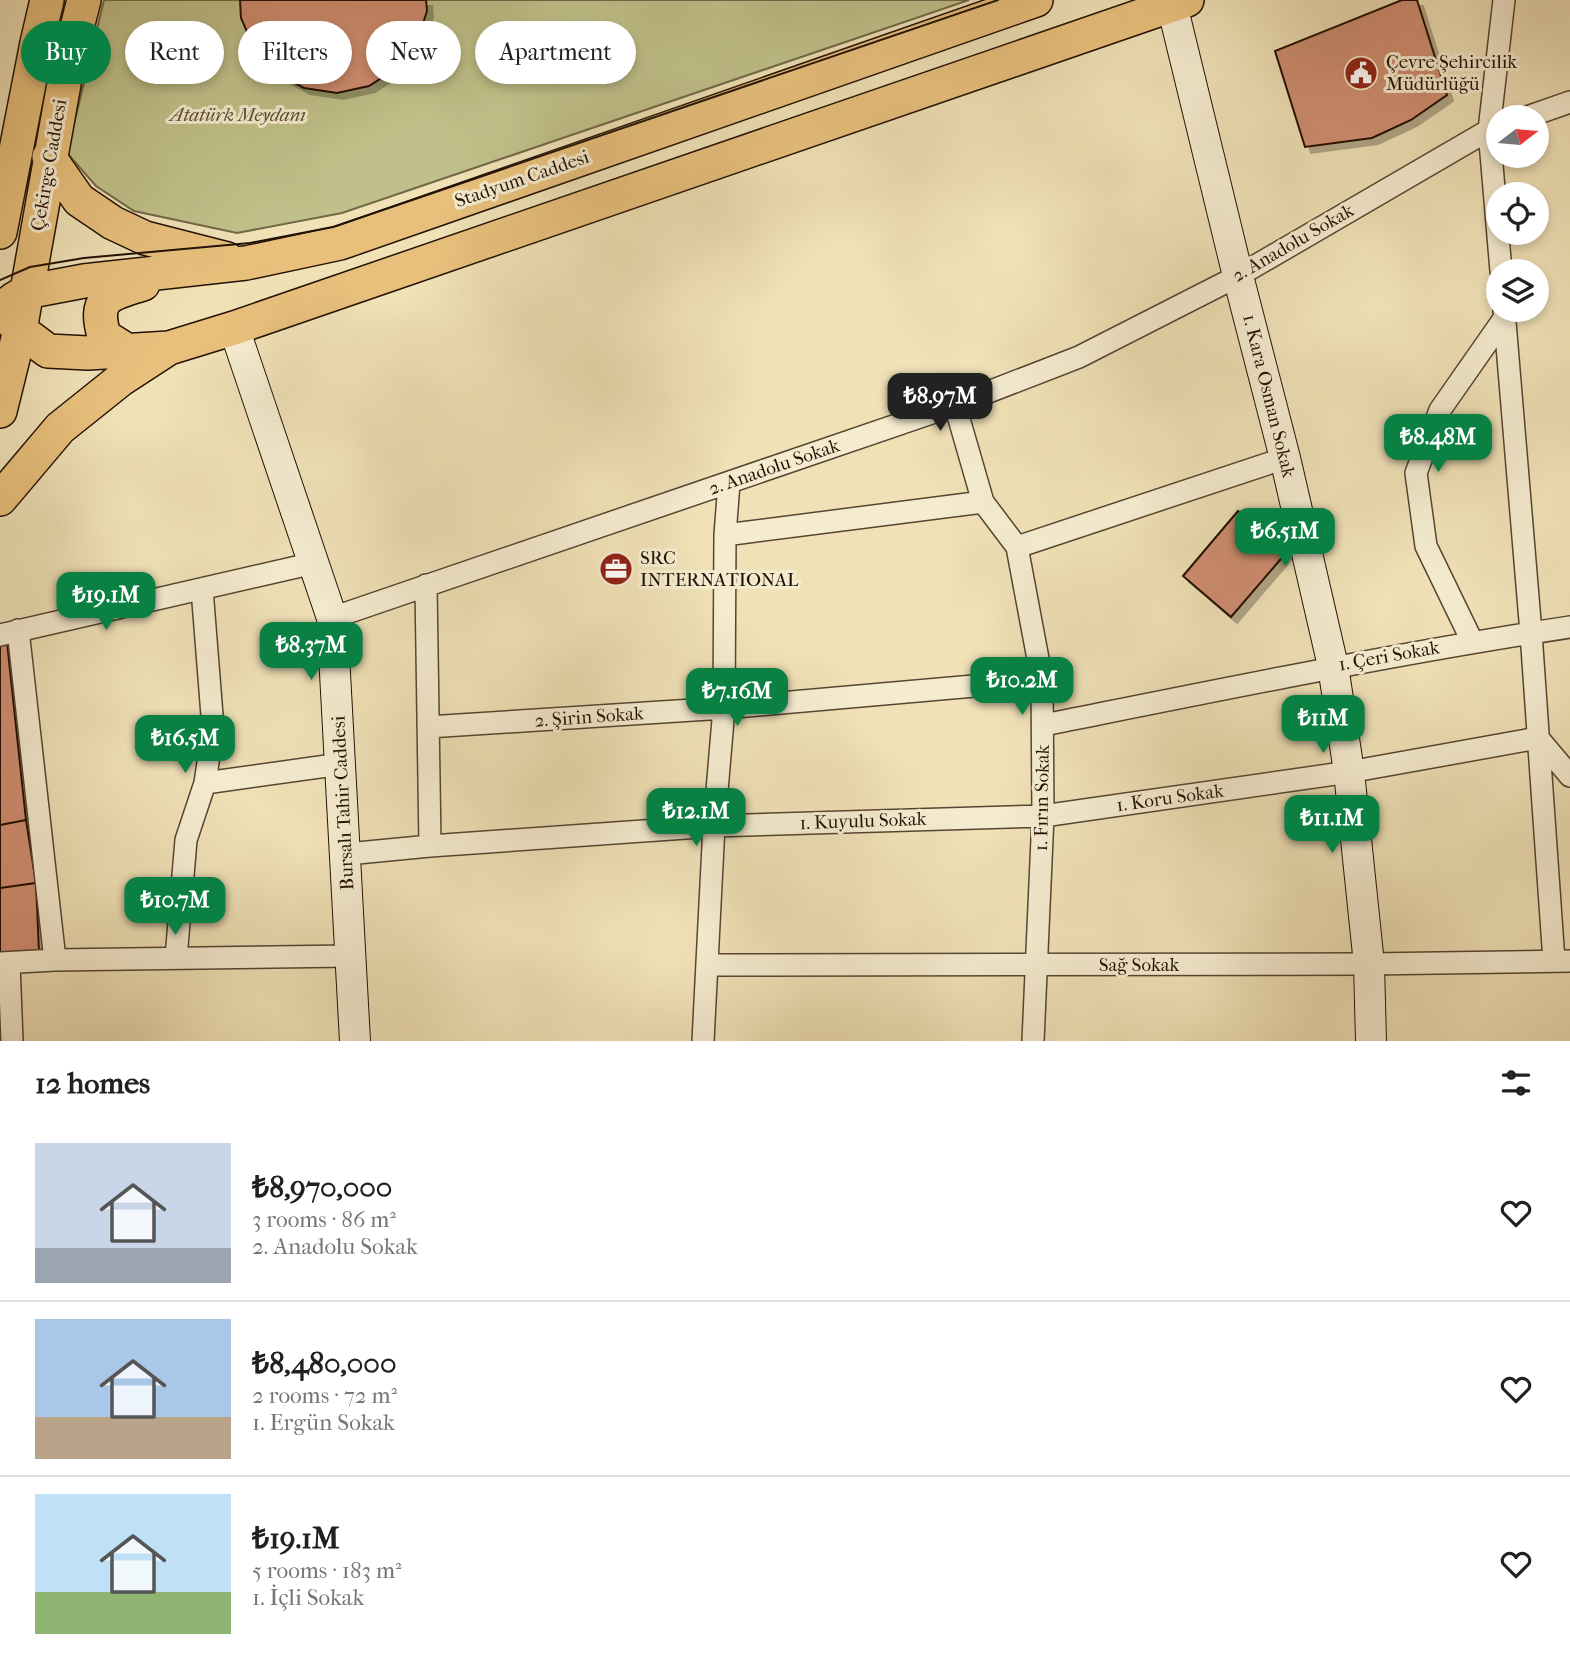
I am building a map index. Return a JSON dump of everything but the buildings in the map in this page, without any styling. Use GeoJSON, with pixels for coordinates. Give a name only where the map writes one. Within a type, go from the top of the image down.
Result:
{"type":"FeatureCollection","features":[{"type":"Feature","properties":{"kind":"main road","name":"Çekirge Caddesi"},"geometry":{"type":"LineString","coordinates":[[0,232],[47,0]]}},
{"type":"Feature","properties":{"kind":"main road","name":"Çekirge Caddesi"},"geometry":{"type":"LineString","coordinates":[[0,411],[10,310],[50,157],[67,66],[84,0]]}},
{"type":"Feature","properties":{"kind":"main road","name":"Stadyum Caddesi"},"geometry":{"type":"LineString","coordinates":[[10,310],[84,281],[246,263],[340,243],[1036,0]]}},
{"type":"Feature","properties":{"kind":"main road"},"geometry":{"type":"LineString","coordinates":[[10,310],[48,351],[88,353],[169,348],[1179,3]]}},
{"type":"Feature","properties":{"kind":"main road"},"geometry":{"type":"LineString","coordinates":[[50,157],[79,200],[113,223],[145,238],[246,263]]}},
{"type":"Feature","properties":{"kind":"main road"},"geometry":{"type":"LineString","coordinates":[[128,351],[104,336],[99,315],[106,299],[121,291],[189,270]]}},
{"type":"Feature","properties":{"kind":"main road"},"geometry":{"type":"LineString","coordinates":[[0,499],[61,428],[120,380],[169,348]]}},
{"type":"Feature","properties":{"kind":"street"},"geometry":{"type":"LineString","coordinates":[[1495,105],[1504,0]]}},
{"type":"Feature","properties":{"kind":"street","name":"1. Kara Osman Sokak"},"geometry":{"type":"LineString","coordinates":[[1179,3],[1238,276],[1286,458],[1333,666],[1349,772],[1369,964],[1371,1041]]}},
{"type":"Feature","properties":{"kind":"street"},"geometry":{"type":"LineString","coordinates":[[1549,110],[1570,103]]}},
{"type":"Feature","properties":{"kind":"street","name":"2. Anadolu Sokak"},"geometry":{"type":"LineString","coordinates":[[332,618],[955,405],[1079,357],[1238,276],[1486,133]]}},
{"type":"Feature","properties":{"kind":"street"},"geometry":{"type":"LineString","coordinates":[[1495,168],[1500,259]]}},
{"type":"Feature","properties":{"kind":"street"},"geometry":{"type":"LineString","coordinates":[[1472,641],[1426,546],[1416,473],[1440,410],[1498,322]]}},
{"type":"Feature","properties":{"kind":"street"},"geometry":{"type":"LineString","coordinates":[[1505,322],[1538,738],[1562,961]]}},
{"type":"Feature","properties":{"kind":"street","name":"Bursalı Tahir Caddesi"},"geometry":{"type":"LineString","coordinates":[[234,328],[332,618],[347,854],[355,1041]]}},
{"type":"Feature","properties":{"kind":"street","name":"1. Fırın Sokak"},"geometry":{"type":"LineString","coordinates":[[955,405],[983,502],[1017,547],[1042,680],[1044,816],[1033,1041]]}},
{"type":"Feature","properties":{"kind":"street"},"geometry":{"type":"LineString","coordinates":[[1017,547],[1286,458]]}},
{"type":"Feature","properties":{"kind":"street"},"geometry":{"type":"LineString","coordinates":[[703,1041],[714,826],[724,708],[725,535],[729,482]]}},
{"type":"Feature","properties":{"kind":"street"},"geometry":{"type":"LineString","coordinates":[[725,535],[983,502]]}},
{"type":"Feature","properties":{"kind":"street"},"geometry":{"type":"LineString","coordinates":[[55,960],[9,632],[314,563]]}},
{"type":"Feature","properties":{"kind":"street"},"geometry":{"type":"LineString","coordinates":[[426,585],[430,846]]}},
{"type":"Feature","properties":{"kind":"street"},"geometry":{"type":"LineString","coordinates":[[176,958],[186,840],[205,783],[213,727],[202,589]]}},
{"type":"Feature","properties":{"kind":"street","name":"1. Çeri Sokak"},"geometry":{"type":"LineString","coordinates":[[1044,725],[1333,666],[1570,627]]}},
{"type":"Feature","properties":{"kind":"street","name":"2. Şirin Sokak"},"geometry":{"type":"LineString","coordinates":[[428,727],[724,708],[1042,680]]}},
{"type":"Feature","properties":{"kind":"street"},"geometry":{"type":"LineString","coordinates":[[1538,738],[1570,776]]}},
{"type":"Feature","properties":{"kind":"street","name":"1. Koru Sokak"},"geometry":{"type":"LineString","coordinates":[[1044,816],[1349,772],[1538,738]]}},
{"type":"Feature","properties":{"kind":"street"},"geometry":{"type":"LineString","coordinates":[[205,783],[341,764]]}},
{"type":"Feature","properties":{"kind":"street","name":"1. Kuyulu Sokak"},"geometry":{"type":"LineString","coordinates":[[347,854],[714,826],[1044,816]]}},
{"type":"Feature","properties":{"kind":"street"},"geometry":{"type":"LineString","coordinates":[[12,1041],[5,963],[350,956]]}},
{"type":"Feature","properties":{"kind":"street","name":"Sağ Sokak"},"geometry":{"type":"LineString","coordinates":[[708,965],[1036,966],[1562,961]]}},
{"type":"Feature","properties":{"kind":"green space","name":"Atatürk Meydanı"},"geometry":{"type":"Polygon","coordinates":[[[104,0],[969,0],[342,213],[237,233],[134,211],[96,186],[67,153],[84,84],[111,84],[111,21],[99,21],[104,0]]]}},
{"type":"Feature","properties":{"kind":"tram line"},"geometry":{"type":"LineString","coordinates":[[0,280],[30,267],[84,258],[250,243],[333,227],[998,0]]}},
{"type":"Feature","properties":{"kind":"place","name":"Çevre Şehircilik Müdürlüğü"},"geometry":{"type":"Point","coordinates":[1361,73]}},
{"type":"Feature","properties":{"kind":"place","name":"SRC INTERNATIONAL"},"geometry":{"type":"Point","coordinates":[616,569]}}]}
